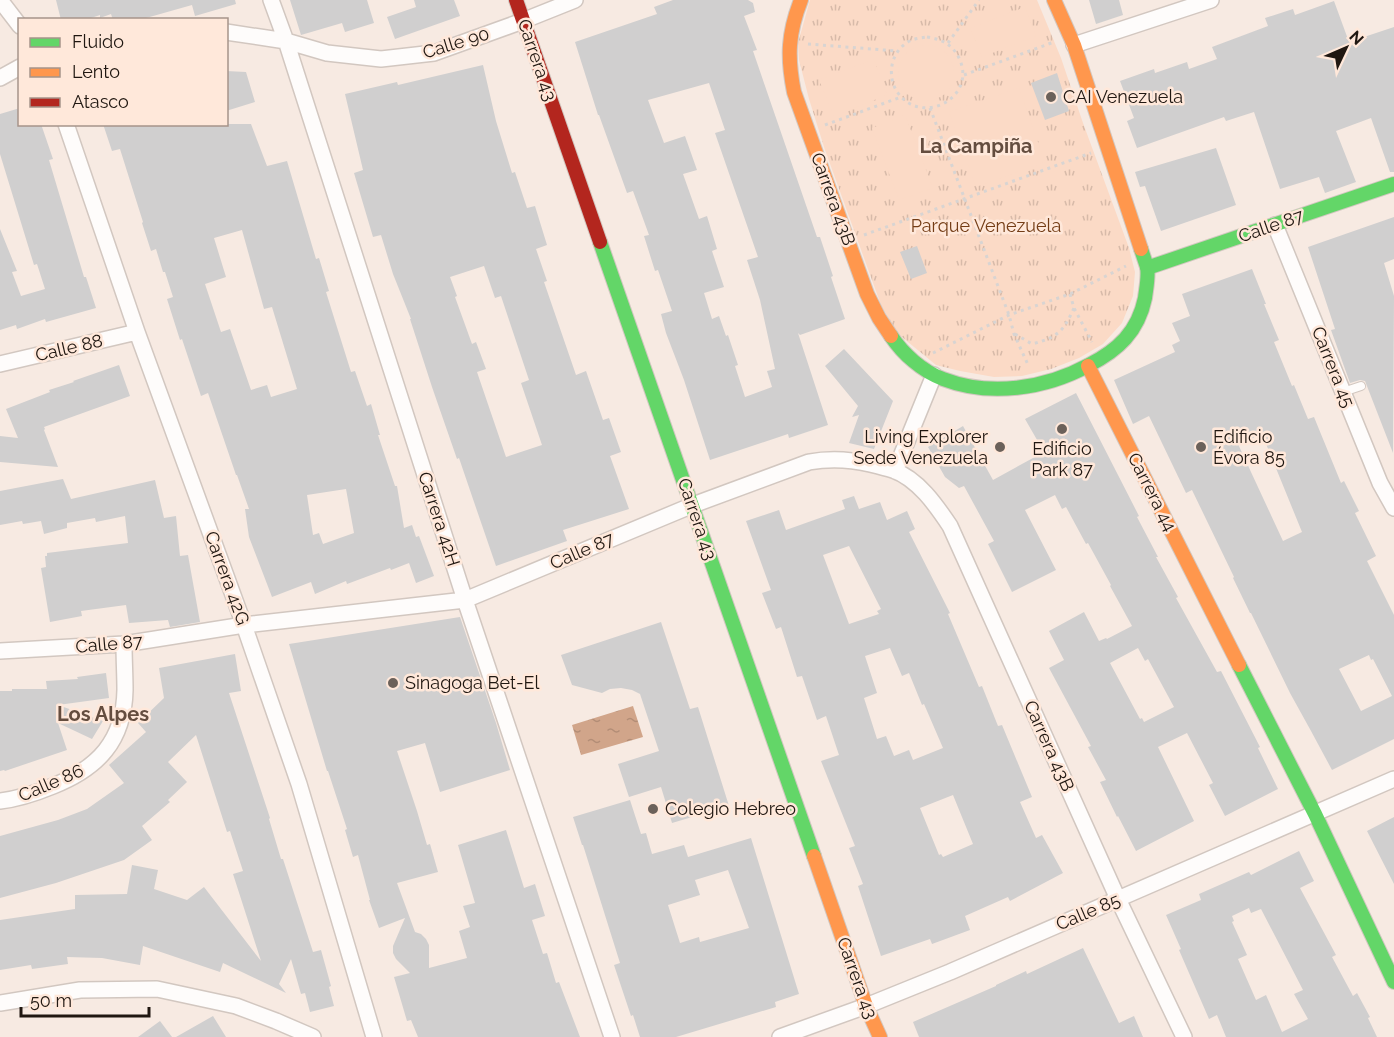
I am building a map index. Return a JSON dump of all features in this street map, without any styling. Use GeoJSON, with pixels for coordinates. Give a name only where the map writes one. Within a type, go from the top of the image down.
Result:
{"type":"FeatureCollection","features":[{"type":"Feature","properties":{"kind":"street"},"geometry":{"type":"LineString","coordinates":[[0,0],[18,23]]}},
{"type":"Feature","properties":{"kind":"street","name":"Carrera 42H"},"geometry":{"type":"LineString","coordinates":[[271,0],[465,600],[612,1037]]}},
{"type":"Feature","properties":{"kind":"street","name":"Carrera 43"},"geometry":{"type":"LineString","coordinates":[[516,0],[867,1006],[880,1037]]}},
{"type":"Feature","properties":{"kind":"street","name":"Calle 90"},"geometry":{"type":"LineString","coordinates":[[228,32],[286,41],[327,53],[381,59],[434,53],[575,0]]}},
{"type":"Feature","properties":{"kind":"street","name":"Carrera 43B"},"geometry":{"type":"LineString","coordinates":[[801,0],[789,40],[789,62],[794,92],[867,294],[882,325],[896,344],[929,371]]}},
{"type":"Feature","properties":{"kind":"street"},"geometry":{"type":"LineString","coordinates":[[895,471],[929,371],[956,382],[978,387],[1001,389],[1037,385],[1068,376],[1109,355],[1127,338],[1140,317],[1147,293],[1146,263],[1072,40],[1054,0]]}},
{"type":"Feature","properties":{"kind":"street"},"geometry":{"type":"LineString","coordinates":[[1072,40],[1211,0]]}},
{"type":"Feature","properties":{"kind":"street"},"geometry":{"type":"LineString","coordinates":[[0,78],[18,68]]}},
{"type":"Feature","properties":{"kind":"street","name":"Carrera 42G"},"geometry":{"type":"LineString","coordinates":[[67,126],[137,332],[244,625],[299,784],[374,1037]]}},
{"type":"Feature","properties":{"kind":"street","name":"Calle 87"},"geometry":{"type":"LineString","coordinates":[[1146,263],[1275,225],[1394,184]]}},
{"type":"Feature","properties":{"kind":"street","name":"Carrera 45"},"geometry":{"type":"LineString","coordinates":[[1275,225],[1380,483],[1394,508]]}},
{"type":"Feature","properties":{"kind":"street","name":"Calle 88"},"geometry":{"type":"LineString","coordinates":[[0,364],[137,332]]}},
{"type":"Feature","properties":{"kind":"street","name":"Carrera 44"},"geometry":{"type":"LineString","coordinates":[[1094,363],[1315,814],[1394,982]]}},
{"type":"Feature","properties":{"kind":"street","name":"Calle 87"},"geometry":{"type":"LineString","coordinates":[[0,651],[124,644],[244,625],[465,600],[693,506],[809,462],[840,459],[859,461],[895,471]]}},
{"type":"Feature","properties":{"kind":"street","name":"Carrera 43B"},"geometry":{"type":"LineString","coordinates":[[895,471],[922,491],[936,505],[950,526],[1118,899],[1184,1037]]}},
{"type":"Feature","properties":{"kind":"street","name":"Calle 86"},"geometry":{"type":"LineString","coordinates":[[0,801],[36,793],[80,774],[92,765],[111,742],[119,726],[125,692],[124,644]]}},
{"type":"Feature","properties":{"kind":"street","name":"Calle 85"},"geometry":{"type":"LineString","coordinates":[[780,1037],[867,1006],[950,972],[1394,780]]}},
{"type":"Feature","properties":{"kind":"street"},"geometry":{"type":"LineString","coordinates":[[0,1003],[80,990],[157,990],[236,1006],[310,1036]]}},
{"type":"Feature","properties":{"kind":"lane"},"geometry":{"type":"LineString","coordinates":[[1343,392],[1361,386]]}},
{"type":"Feature","properties":{"kind":"path"},"geometry":{"type":"LineString","coordinates":[[948,43],[979,0]]}},
{"type":"Feature","properties":{"kind":"path"},"geometry":{"type":"LineString","coordinates":[[916,38],[938,38],[948,43],[962,63],[964,75],[952,98],[942,105],[930,108],[917,107],[906,101],[898,94],[893,84],[892,61],[897,51],[905,43],[916,38]]}},
{"type":"Feature","properties":{"kind":"path"},"geometry":{"type":"LineString","coordinates":[[789,40],[803,44],[897,51]]}},
{"type":"Feature","properties":{"kind":"path"},"geometry":{"type":"LineString","coordinates":[[964,75],[1072,40]]}},
{"type":"Feature","properties":{"kind":"path"},"geometry":{"type":"LineString","coordinates":[[821,127],[902,97]]}},
{"type":"Feature","properties":{"kind":"path"},"geometry":{"type":"LineString","coordinates":[[930,108],[1014,333],[1037,385]]}},
{"type":"Feature","properties":{"kind":"path"},"geometry":{"type":"LineString","coordinates":[[858,237],[1107,147]]}},
{"type":"Feature","properties":{"kind":"path"},"geometry":{"type":"LineString","coordinates":[[929,371],[931,354],[1009,315],[1070,294],[1146,263]]}},
{"type":"Feature","properties":{"kind":"path"},"geometry":{"type":"LineString","coordinates":[[1070,294],[1094,363]]}},
{"type":"Feature","properties":{"kind":"path"},"geometry":{"type":"LineString","coordinates":[[1014,333],[1032,344],[1050,339],[1065,326],[1074,308]]}},
{"type":"Feature","properties":{"kind":"green space","name":"Parque Venezuela"},"geometry":{"type":"Polygon","coordinates":[[[810,0],[1037,0],[1061,58],[1129,248],[1135,272],[1133,296],[1122,323],[1103,344],[1079,358],[1051,369],[1022,376],[994,377],[936,365],[897,333],[881,305],[809,99],[799,60],[798,43],[810,0]]]}},
{"type":"Feature","properties":{"kind":"green space"},"geometry":{"type":"Polygon","coordinates":[[[1025,7],[1036,36],[982,57],[970,28],[1025,7]]]}},
{"type":"Feature","properties":{"kind":"green space"},"geometry":{"type":"Polygon","coordinates":[[[926,45],[937,47],[946,53],[952,62],[954,73],[952,84],[946,93],[937,99],[926,101],[915,99],[906,93],[900,84],[898,73],[900,62],[906,53],[915,47],[926,45]]]}},
{"type":"Feature","properties":{"kind":"green space"},"geometry":{"type":"Polygon","coordinates":[[[874,59],[887,95],[834,116],[819,80],[874,59]]]}},
{"type":"Feature","properties":{"kind":"green space"},"geometry":{"type":"Polygon","coordinates":[[[1019,88],[1045,162],[976,187],[949,112],[1019,88]]]}},
{"type":"Feature","properties":{"kind":"green space"},"geometry":{"type":"Polygon","coordinates":[[[905,115],[933,188],[899,200],[872,128],[905,115]]]}},
{"type":"Feature","properties":{"kind":"water"},"geometry":{"type":"Polygon","coordinates":[[[633,706],[643,737],[581,755],[572,725],[633,706]]]}},
{"type":"Feature","properties":{"kind":"building"},"geometry":{"type":"Polygon","coordinates":[[[56,0],[235,0],[236,4],[195,16],[192,5],[146,18],[112,18],[111,14],[100,18],[100,15],[91,18],[60,18],[56,0]]]}},
{"type":"Feature","properties":{"kind":"building"},"geometry":{"type":"Polygon","coordinates":[[[290,0],[367,0],[374,23],[345,32],[342,23],[301,35],[290,0]]]}},
{"type":"Feature","properties":{"kind":"building"},"geometry":{"type":"Polygon","coordinates":[[[414,0],[454,0],[460,16],[395,39],[387,17],[416,7],[414,0]]]}},
{"type":"Feature","properties":{"kind":"building"},"geometry":{"type":"Polygon","coordinates":[[[673,0],[748,0],[753,3],[755,12],[744,16],[757,50],[753,51],[817,237],[820,237],[845,319],[800,335],[798,333],[828,425],[789,438],[788,434],[710,460],[666,333],[661,314],[672,311],[658,270],[655,271],[644,236],[649,235],[633,191],[627,193],[598,115],[575,42],[657,14],[654,7],[673,0]],[[709,83],[648,100],[664,143],[685,136],[697,170],[683,174],[699,219],[707,216],[717,249],[712,251],[724,287],[704,293],[712,319],[719,316],[726,336],[728,335],[745,397],[772,387],[767,371],[775,369],[760,300],[747,260],[758,257],[715,133],[725,130],[709,83]]]}},
{"type":"Feature","properties":{"kind":"building"},"geometry":{"type":"Polygon","coordinates":[[[1089,0],[1119,0],[1123,15],[1096,24],[1089,0]]]}},
{"type":"Feature","properties":{"kind":"building"},"geometry":{"type":"Polygon","coordinates":[[[1334,1],[1349,42],[1394,27],[1394,172],[1390,172],[1371,118],[1336,131],[1356,182],[1325,193],[1319,177],[1280,189],[1254,112],[1226,121],[1224,117],[1137,148],[1127,121],[1134,118],[1120,81],[1154,69],[1155,73],[1187,62],[1189,69],[1217,59],[1212,47],[1268,26],[1265,18],[1293,9],[1295,15],[1334,1]]]}},
{"type":"Feature","properties":{"kind":"building"},"geometry":{"type":"Polygon","coordinates":[[[483,65],[496,121],[512,173],[515,172],[527,208],[535,206],[547,245],[536,249],[547,281],[544,282],[576,375],[586,371],[603,420],[609,418],[621,452],[610,456],[629,509],[563,530],[567,541],[496,566],[381,235],[373,237],[354,173],[363,170],[345,94],[397,82],[398,85],[483,65]],[[484,266],[450,277],[472,344],[476,342],[486,369],[477,372],[506,457],[542,445],[521,383],[529,380],[501,296],[495,298],[484,266]]]}},
{"type":"Feature","properties":{"kind":"building"},"geometry":{"type":"Polygon","coordinates":[[[228,71],[246,72],[255,102],[228,110],[228,71]]]}},
{"type":"Feature","properties":{"kind":"building","name":"CAI Venezuela"},"geometry":{"type":"Polygon","coordinates":[[[1057,73],[1069,111],[1045,120],[1031,83],[1057,73]]]}},
{"type":"Feature","properties":{"kind":"building"},"geometry":{"type":"Polygon","coordinates":[[[18,109],[18,126],[42,126],[53,159],[49,160],[84,277],[86,277],[96,308],[46,322],[45,319],[17,329],[16,325],[0,330],[0,229],[17,271],[12,272],[21,296],[45,289],[37,264],[34,265],[0,154],[0,114],[18,109]]]}},
{"type":"Feature","properties":{"kind":"building"},"geometry":{"type":"Polygon","coordinates":[[[251,124],[267,166],[287,161],[316,259],[319,258],[329,291],[326,292],[351,372],[355,371],[367,406],[371,404],[380,435],[378,435],[395,486],[397,486],[404,528],[412,525],[416,537],[419,536],[434,576],[416,583],[409,563],[347,584],[346,581],[315,594],[311,582],[272,597],[249,537],[245,509],[249,509],[208,393],[201,396],[182,339],[180,340],[167,299],[173,297],[156,249],[151,251],[120,149],[112,151],[104,126],[251,124]],[[242,230],[214,238],[226,277],[205,284],[221,332],[230,329],[251,390],[267,385],[271,397],[297,389],[272,307],[264,309],[242,230]],[[346,489],[307,495],[313,535],[319,533],[323,544],[354,533],[346,489]]]}},
{"type":"Feature","properties":{"kind":"building"},"geometry":{"type":"Polygon","coordinates":[[[1216,148],[1236,205],[1161,231],[1145,186],[1140,187],[1135,172],[1216,148]]]}},
{"type":"Feature","properties":{"kind":"building"},"geometry":{"type":"Polygon","coordinates":[[[1394,217],[1394,259],[1384,263],[1394,296],[1393,453],[1365,381],[1350,383],[1331,330],[1335,329],[1308,247],[1394,217]]]}},
{"type":"Feature","properties":{"kind":"building"},"geometry":{"type":"Polygon","coordinates":[[[917,246],[927,273],[911,279],[900,252],[917,246]]]}},
{"type":"Feature","properties":{"kind":"building"},"geometry":{"type":"Polygon","coordinates":[[[1252,269],[1279,340],[1274,342],[1292,386],[1294,385],[1308,419],[1314,417],[1341,483],[1344,481],[1359,511],[1355,513],[1376,556],[1367,561],[1394,615],[1394,739],[1332,770],[1250,613],[1192,490],[1186,493],[1149,416],[1133,424],[1114,380],[1175,352],[1172,345],[1180,341],[1172,323],[1190,316],[1182,294],[1252,269]],[[1262,434],[1238,444],[1283,541],[1302,532],[1262,434]],[[1369,655],[1339,669],[1361,711],[1392,696],[1369,655]]]}},
{"type":"Feature","properties":{"kind":"building"},"geometry":{"type":"Polygon","coordinates":[[[844,349],[893,401],[874,449],[849,443],[859,415],[852,417],[858,406],[825,366],[844,349]]]}},
{"type":"Feature","properties":{"kind":"building"},"geometry":{"type":"Polygon","coordinates":[[[119,365],[130,396],[44,427],[58,467],[0,462],[0,436],[18,438],[6,409],[50,392],[49,390],[119,365]]]}},
{"type":"Feature","properties":{"kind":"building"},"geometry":{"type":"Polygon","coordinates":[[[1076,393],[1139,516],[1137,517],[1158,557],[1156,557],[1178,597],[1176,598],[1217,672],[1221,671],[1260,747],[1258,748],[1278,789],[1225,816],[1209,785],[1213,783],[1187,733],[1158,747],[1194,821],[1136,851],[1100,782],[1106,780],[1088,747],[1091,746],[1049,668],[1064,660],[1049,631],[1084,612],[1099,641],[1132,626],[1111,585],[1066,507],[1062,509],[1055,495],[1025,510],[1056,570],[1012,592],[988,544],[994,541],[964,486],[959,488],[945,477],[928,447],[963,426],[993,480],[1044,452],[1025,419],[1076,393]],[[1138,648],[1110,663],[1140,719],[1142,718],[1144,722],[1174,707],[1148,659],[1145,661],[1138,648]]]}},
{"type":"Feature","properties":{"kind":"building"},"geometry":{"type":"Polygon","coordinates":[[[63,479],[71,499],[155,480],[164,518],[176,516],[180,556],[188,555],[200,622],[170,627],[168,620],[129,623],[126,605],[81,611],[82,616],[50,622],[41,568],[46,567],[47,553],[128,543],[125,516],[96,522],[95,518],[67,523],[67,528],[44,534],[41,521],[23,524],[22,521],[0,525],[0,491],[63,479]]]}},
{"type":"Feature","properties":{"kind":"building"},"geometry":{"type":"Polygon","coordinates":[[[854,496],[859,509],[880,502],[887,520],[907,511],[915,529],[909,532],[950,613],[948,614],[979,687],[982,686],[998,726],[1002,725],[1032,797],[1020,802],[1036,838],[1042,835],[1063,873],[1010,901],[1008,897],[965,916],[970,930],[932,944],[930,939],[881,956],[858,886],[863,884],[849,848],[855,846],[821,761],[839,755],[826,716],[817,720],[802,676],[797,677],[781,627],[776,629],[762,593],[771,590],[746,521],[779,510],[786,530],[845,509],[842,500],[854,496]],[[849,546],[823,555],[849,624],[879,614],[877,611],[881,609],[849,546]],[[890,648],[865,656],[877,693],[864,698],[877,739],[886,736],[894,756],[909,750],[913,760],[943,748],[909,673],[902,676],[890,648]],[[953,795],[920,808],[939,855],[943,857],[973,844],[953,795]]]}},
{"type":"Feature","properties":{"kind":"building"},"geometry":{"type":"Polygon","coordinates":[[[460,617],[510,770],[440,792],[425,743],[397,751],[438,872],[397,883],[415,932],[421,934],[429,945],[429,968],[467,958],[459,931],[470,927],[463,906],[475,903],[458,845],[506,830],[524,888],[535,884],[545,916],[532,920],[543,954],[547,953],[556,983],[559,982],[580,1037],[418,1037],[411,1020],[407,1021],[394,977],[410,973],[393,953],[393,946],[405,918],[379,928],[369,900],[358,855],[353,857],[345,830],[347,829],[289,644],[460,617]]]}},
{"type":"Feature","properties":{"kind":"building"},"geometry":{"type":"Polygon","coordinates":[[[661,622],[690,709],[698,707],[729,806],[672,823],[661,787],[629,797],[618,764],[659,751],[640,694],[621,688],[610,689],[602,693],[572,685],[561,655],[661,622]]]}},
{"type":"Feature","properties":{"kind":"building"},"geometry":{"type":"Polygon","coordinates":[[[235,654],[241,691],[229,693],[313,952],[321,950],[334,1006],[310,1012],[305,993],[301,994],[291,959],[279,984],[286,993],[223,963],[220,972],[143,946],[140,965],[102,958],[67,957],[68,964],[32,969],[31,965],[0,970],[0,920],[75,909],[75,895],[127,894],[132,865],[158,870],[154,889],[187,900],[204,887],[261,961],[233,874],[243,871],[230,831],[227,832],[196,735],[168,762],[187,782],[168,800],[170,802],[142,826],[152,840],[124,860],[56,883],[0,898],[0,836],[58,820],[87,809],[124,783],[109,765],[146,732],[138,723],[164,698],[159,668],[235,654]]]}},
{"type":"Feature","properties":{"kind":"building"},"geometry":{"type":"Polygon","coordinates":[[[106,673],[109,698],[58,705],[103,721],[92,739],[58,723],[67,750],[0,771],[0,691],[47,689],[46,681],[78,679],[77,677],[106,673]]]}},
{"type":"Feature","properties":{"kind":"building"},"geometry":{"type":"Polygon","coordinates":[[[630,800],[641,834],[646,833],[652,854],[684,845],[688,857],[751,838],[799,994],[775,1002],[776,1007],[676,1037],[640,1037],[614,965],[620,963],[573,817],[630,800]],[[728,870],[695,880],[700,895],[668,905],[680,943],[699,937],[700,942],[749,928],[728,870]]]}},
{"type":"Feature","properties":{"kind":"building"},"geometry":{"type":"Polygon","coordinates":[[[1394,817],[1394,884],[1367,831],[1394,817]]]}},
{"type":"Feature","properties":{"kind":"building"},"geometry":{"type":"Polygon","coordinates":[[[1299,851],[1314,881],[1300,888],[1336,955],[1332,957],[1353,996],[1357,993],[1370,1017],[1368,1018],[1377,1037],[1226,1037],[1217,1015],[1209,1019],[1166,915],[1201,900],[1199,894],[1249,872],[1251,875],[1299,851]],[[1249,908],[1232,916],[1234,921],[1232,922],[1247,955],[1238,959],[1256,1000],[1266,995],[1282,1032],[1308,1019],[1294,994],[1303,990],[1261,909],[1251,913],[1249,908]]]}},
{"type":"Feature","properties":{"kind":"building"},"geometry":{"type":"Polygon","coordinates":[[[1083,948],[1119,1023],[1134,1016],[1143,1037],[919,1037],[913,1022],[1083,948]]]}},
{"type":"Feature","properties":{"kind":"building"},"geometry":{"type":"Polygon","coordinates":[[[213,1016],[226,1037],[176,1037],[213,1016]]]}},
{"type":"Feature","properties":{"kind":"building"},"geometry":{"type":"Polygon","coordinates":[[[160,1021],[172,1037],[138,1037],[160,1021]]]}},
{"type":"Feature","properties":{"kind":"traffic: fast"},"geometry":{"type":"LineString","coordinates":[[1147,268],[1394,184]]}},
{"type":"Feature","properties":{"kind":"traffic: fast"},"geometry":{"type":"LineString","coordinates":[[600,242],[814,856]]}},
{"type":"Feature","properties":{"kind":"traffic: fast"},"geometry":{"type":"LineString","coordinates":[[891,336],[920,367],[935,376],[961,385],[979,388],[1017,388],[1054,380],[1109,353],[1132,330],[1142,310],[1148,274],[1141,249]]}},
{"type":"Feature","properties":{"kind":"traffic: fast"},"geometry":{"type":"LineString","coordinates":[[1239,665],[1315,814],[1394,982]]}},
{"type":"Feature","properties":{"kind":"traffic: slow"},"geometry":{"type":"LineString","coordinates":[[801,0],[793,23],[790,45],[790,68],[794,92],[867,294],[891,336]]}},
{"type":"Feature","properties":{"kind":"traffic: slow"},"geometry":{"type":"LineString","coordinates":[[1054,0],[1074,45],[1141,249]]}},
{"type":"Feature","properties":{"kind":"traffic: slow"},"geometry":{"type":"LineString","coordinates":[[1088,366],[1239,665]]}},
{"type":"Feature","properties":{"kind":"traffic: slow"},"geometry":{"type":"LineString","coordinates":[[814,856],[866,1006],[880,1037]]}},
{"type":"Feature","properties":{"kind":"traffic: jam"},"geometry":{"type":"LineString","coordinates":[[516,0],[600,242]]}},
{"type":"Feature","properties":{"kind":"place","name":"CAI Venezuela"},"geometry":{"type":"Point","coordinates":[1051,97]}},
{"type":"Feature","properties":{"kind":"place","name":"Edificio Park 87"},"geometry":{"type":"Point","coordinates":[1062,429]}},
{"type":"Feature","properties":{"kind":"place","name":"Living Explorer Sede Venezuela"},"geometry":{"type":"Point","coordinates":[1000,447]}},
{"type":"Feature","properties":{"kind":"place","name":"Edificio Évora 85"},"geometry":{"type":"Point","coordinates":[1201,447]}},
{"type":"Feature","properties":{"kind":"place","name":"Sinagoga Bet-El"},"geometry":{"type":"Point","coordinates":[393,683]}},
{"type":"Feature","properties":{"kind":"place","name":"Colegio Hebreo"},"geometry":{"type":"Point","coordinates":[653,809]}},
{"type":"Feature","properties":{"kind":"district","name":"La Campiña"},"geometry":{"type":"Point","coordinates":[976,146]}},
{"type":"Feature","properties":{"kind":"district","name":"Los Alpes"},"geometry":{"type":"Point","coordinates":[103,714]}}]}
